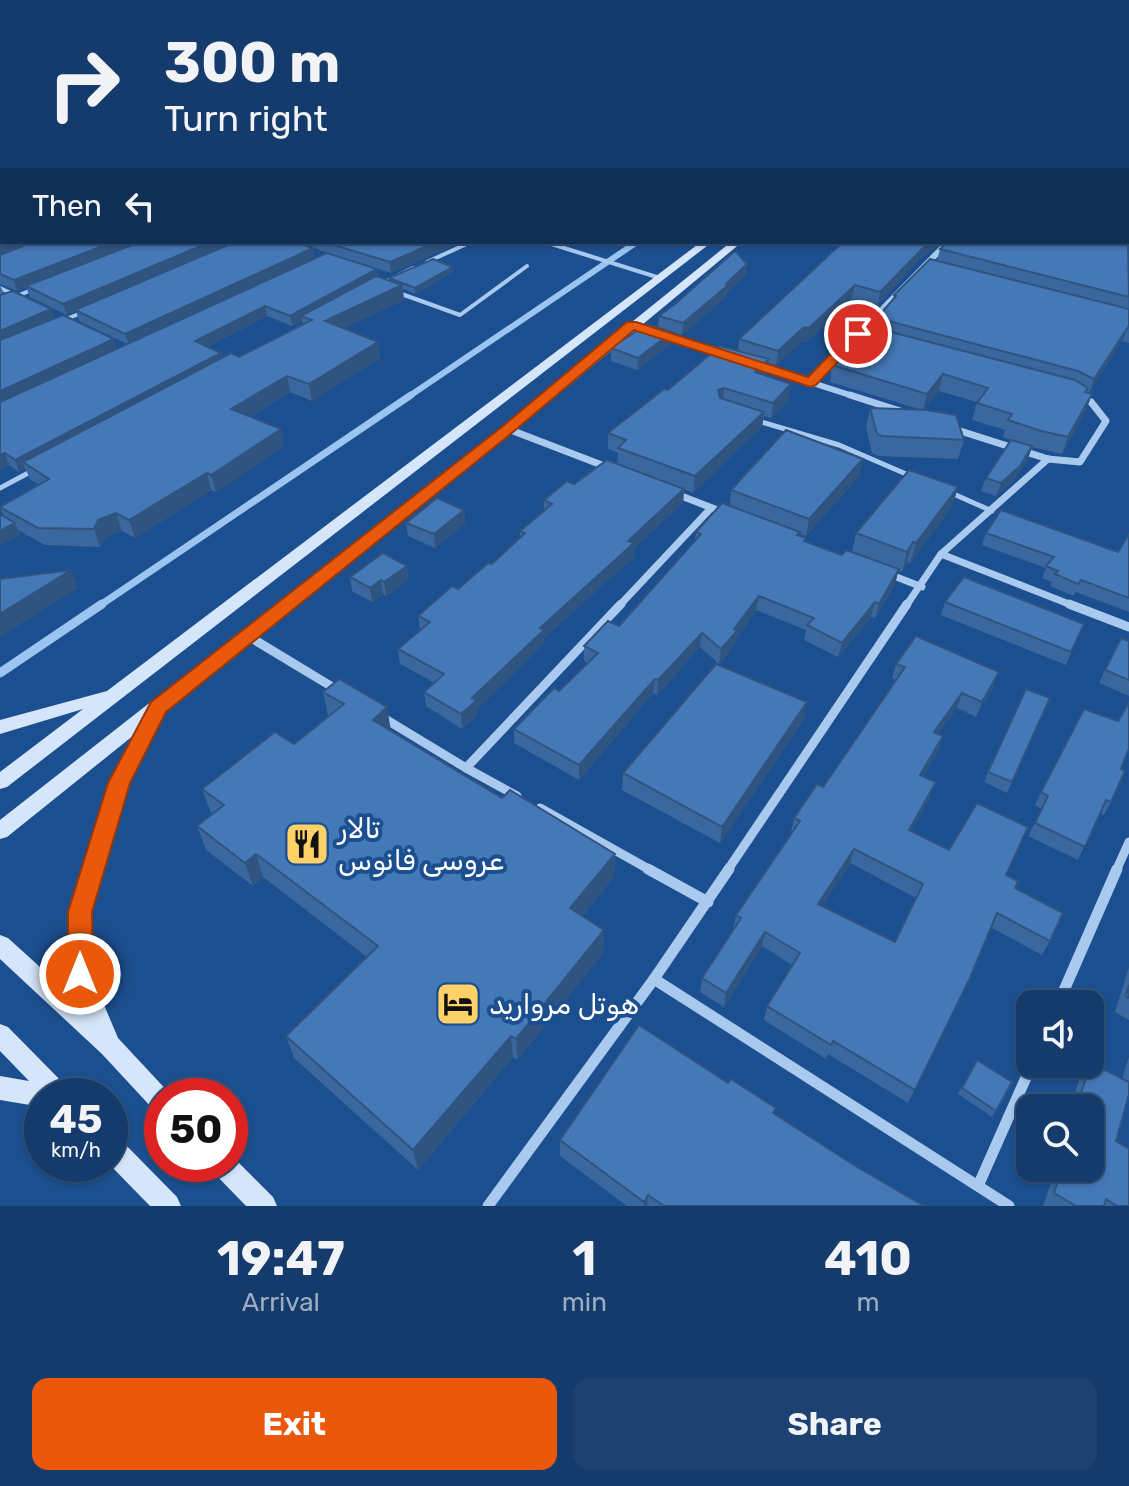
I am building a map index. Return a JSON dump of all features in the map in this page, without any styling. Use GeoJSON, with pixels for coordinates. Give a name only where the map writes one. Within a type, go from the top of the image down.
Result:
{"type":"FeatureCollection","features":[{"type":"Feature","properties":{"kind":"main road"},"geometry":{"type":"LineString","coordinates":[[0,782],[704,244]]}},
{"type":"Feature","properties":{"kind":"main road"},"geometry":{"type":"LineString","coordinates":[[0,831],[508,429],[734,244]]}},
{"type":"Feature","properties":{"kind":"main road"},"geometry":{"type":"LineString","coordinates":[[683,261],[705,267]]}},
{"type":"Feature","properties":{"kind":"main road"},"geometry":{"type":"LineString","coordinates":[[0,727],[117,692]]}},
{"type":"Feature","properties":{"kind":"main road"},"geometry":{"type":"LineString","coordinates":[[110,1046],[80,974],[80,912],[119,783],[158,707]]}},
{"type":"Feature","properties":{"kind":"main road"},"geometry":{"type":"LineString","coordinates":[[0,945],[144,1081]]}},
{"type":"Feature","properties":{"kind":"main road"},"geometry":{"type":"LineString","coordinates":[[0,1035],[42,1078]]}},
{"type":"Feature","properties":{"kind":"main road"},"geometry":{"type":"LineString","coordinates":[[0,1088],[24,1092]]}},
{"type":"Feature","properties":{"kind":"main road"},"geometry":{"type":"LineString","coordinates":[[128,1165],[168,1206]]}},
{"type":"Feature","properties":{"kind":"main road"},"geometry":{"type":"LineString","coordinates":[[241,1182],[264,1206]]}},
{"type":"Feature","properties":{"kind":"street"},"geometry":{"type":"LineString","coordinates":[[811,382],[946,244]]}},
{"type":"Feature","properties":{"kind":"street"},"geometry":{"type":"LineString","coordinates":[[923,265],[937,269]]}},
{"type":"Feature","properties":{"kind":"street"},"geometry":{"type":"LineString","coordinates":[[632,325],[736,359]]}},
{"type":"Feature","properties":{"kind":"street"},"geometry":{"type":"LineString","coordinates":[[858,334],[873,338]]}},
{"type":"Feature","properties":{"kind":"street"},"geometry":{"type":"LineString","coordinates":[[751,363],[915,416]]}},
{"type":"Feature","properties":{"kind":"street"},"geometry":{"type":"LineString","coordinates":[[944,426],[1048,459],[1080,462],[1106,421],[1091,402],[1071,391]]}},
{"type":"Feature","properties":{"kind":"street"},"geometry":{"type":"LineString","coordinates":[[508,429],[610,468]]}},
{"type":"Feature","properties":{"kind":"street"},"geometry":{"type":"LineString","coordinates":[[488,1206],[708,902],[922,587],[941,554],[1048,459]]}},
{"type":"Feature","properties":{"kind":"street"},"geometry":{"type":"LineString","coordinates":[[668,491],[725,513]]}},
{"type":"Feature","properties":{"kind":"street"},"geometry":{"type":"LineString","coordinates":[[466,768],[711,508]]}},
{"type":"Feature","properties":{"kind":"street"},"geometry":{"type":"LineString","coordinates":[[941,554],[1129,627]]}},
{"type":"Feature","properties":{"kind":"street"},"geometry":{"type":"LineString","coordinates":[[880,571],[922,587]]}},
{"type":"Feature","properties":{"kind":"street"},"geometry":{"type":"LineString","coordinates":[[248,636],[343,694]]}},
{"type":"Feature","properties":{"kind":"street"},"geometry":{"type":"LineString","coordinates":[[371,710],[466,768],[708,902]]}},
{"type":"Feature","properties":{"kind":"street"},"geometry":{"type":"LineString","coordinates":[[1064,990],[1129,842]]}},
{"type":"Feature","properties":{"kind":"street"},"geometry":{"type":"LineString","coordinates":[[654,979],[1009,1206]]}},
{"type":"Feature","properties":{"kind":"street"},"geometry":{"type":"LineString","coordinates":[[978,1186],[1026,1078]]}},
{"type":"Feature","properties":{"kind":"lane"},"geometry":{"type":"LineString","coordinates":[[551,244],[660,278]]}},
{"type":"Feature","properties":{"kind":"lane"},"geometry":{"type":"LineString","coordinates":[[464,245],[377,285],[460,315],[527,266]]}},
{"type":"Feature","properties":{"kind":"lane"},"geometry":{"type":"LineString","coordinates":[[378,273],[391,278]]}},
{"type":"Feature","properties":{"kind":"lane"},"geometry":{"type":"LineString","coordinates":[[0,303],[44,285]]}},
{"type":"Feature","properties":{"kind":"lane"},"geometry":{"type":"LineString","coordinates":[[0,288],[29,302]]}},
{"type":"Feature","properties":{"kind":"lane"},"geometry":{"type":"LineString","coordinates":[[52,325],[94,308]]}},
{"type":"Feature","properties":{"kind":"lane"},"geometry":{"type":"LineString","coordinates":[[53,314],[78,326]]}},
{"type":"Feature","properties":{"kind":"lane"},"geometry":{"type":"LineString","coordinates":[[750,418],[839,445],[922,481]]}},
{"type":"Feature","properties":{"kind":"lane"},"geometry":{"type":"LineString","coordinates":[[0,488],[42,466]]}},
{"type":"Feature","properties":{"kind":"lane"},"geometry":{"type":"LineString","coordinates":[[936,487],[992,511]]}},
{"type":"Feature","properties":{"kind":"building"},"geometry":{"type":"Polygon","coordinates":[[[28,244],[108,244],[14,280],[0,274],[0,255],[28,244]]]}},
{"type":"Feature","properties":{"kind":"building"},"geometry":{"type":"Polygon","coordinates":[[[135,244],[205,244],[63,304],[26,286],[135,244]]]}},
{"type":"Feature","properties":{"kind":"building"},"geometry":{"type":"Polygon","coordinates":[[[230,244],[300,244],[313,248],[125,334],[75,310],[230,244]]]}},
{"type":"Feature","properties":{"kind":"building"},"geometry":{"type":"Polygon","coordinates":[[[331,244],[431,244],[390,262],[331,244]]]}},
{"type":"Feature","properties":{"kind":"building"},"geometry":{"type":"Polygon","coordinates":[[[841,244],[927,244],[880,292],[855,285],[810,327],[803,328],[778,351],[739,339],[841,244]]]}},
{"type":"Feature","properties":{"kind":"building"},"geometry":{"type":"Polygon","coordinates":[[[945,244],[1128,244],[1129,297],[940,249],[945,244]]]}},
{"type":"Feature","properties":{"kind":"building"},"geometry":{"type":"Polygon","coordinates":[[[735,251],[747,264],[727,286],[683,323],[659,316],[675,304],[735,251]]]}},
{"type":"Feature","properties":{"kind":"building"},"geometry":{"type":"Polygon","coordinates":[[[327,253],[377,269],[290,316],[265,306],[195,341],[221,353],[15,460],[5,453],[0,455],[0,402],[327,253]]]}},
{"type":"Feature","properties":{"kind":"building"},"geometry":{"type":"Polygon","coordinates":[[[433,259],[453,267],[415,288],[389,278],[433,259]]]}},
{"type":"Feature","properties":{"kind":"building"},"geometry":{"type":"Polygon","coordinates":[[[930,259],[1129,309],[1129,328],[1094,379],[1078,371],[877,318],[894,295],[930,259]]]}},
{"type":"Feature","properties":{"kind":"building"},"geometry":{"type":"Polygon","coordinates":[[[376,276],[402,285],[325,321],[378,342],[309,384],[287,376],[231,409],[281,429],[211,475],[207,473],[129,520],[116,513],[98,520],[94,529],[38,528],[0,507],[49,479],[23,462],[231,353],[239,357],[312,320],[301,316],[376,276]]]}},
{"type":"Feature","properties":{"kind":"building"},"geometry":{"type":"Polygon","coordinates":[[[13,291],[51,309],[0,331],[0,295],[13,291]]]}},
{"type":"Feature","properties":{"kind":"building"},"geometry":{"type":"Polygon","coordinates":[[[63,315],[114,339],[0,391],[0,340],[63,315]]]}},
{"type":"Feature","properties":{"kind":"building"},"geometry":{"type":"Polygon","coordinates":[[[647,324],[672,332],[638,358],[611,348],[647,324]]]}},
{"type":"Feature","properties":{"kind":"building"},"geometry":{"type":"Polygon","coordinates":[[[868,326],[1075,380],[1088,388],[1085,392],[1092,394],[1068,437],[1008,420],[1012,414],[977,403],[988,388],[943,374],[927,394],[832,365],[868,326]]]}},
{"type":"Feature","properties":{"kind":"building"},"geometry":{"type":"Polygon","coordinates":[[[720,346],[769,359],[755,372],[791,384],[773,403],[724,388],[718,390],[720,398],[764,412],[695,476],[618,448],[626,440],[608,433],[664,389],[668,390],[720,346]]]}},
{"type":"Feature","properties":{"kind":"building"},"geometry":{"type":"Polygon","coordinates":[[[870,408],[926,410],[956,415],[964,440],[882,436],[877,434],[870,408]]]}},
{"type":"Feature","properties":{"kind":"building"},"geometry":{"type":"Polygon","coordinates":[[[786,430],[863,459],[809,519],[731,490],[786,430]]]}},
{"type":"Feature","properties":{"kind":"building"},"geometry":{"type":"Polygon","coordinates":[[[1011,440],[1032,446],[1020,466],[1001,483],[986,478],[1011,440]]]}},
{"type":"Feature","properties":{"kind":"building"},"geometry":{"type":"Polygon","coordinates":[[[607,460],[684,489],[628,541],[634,543],[540,628],[544,630],[472,698],[476,701],[461,714],[424,692],[444,674],[398,649],[430,622],[418,616],[452,586],[458,589],[488,563],[492,564],[525,533],[520,531],[552,504],[544,500],[567,481],[574,484],[607,460]]]}},
{"type":"Feature","properties":{"kind":"building"},"geometry":{"type":"Polygon","coordinates":[[[909,470],[958,487],[916,543],[913,542],[907,552],[856,533],[909,470]]]}},
{"type":"Feature","properties":{"kind":"building"},"geometry":{"type":"Polygon","coordinates":[[[437,498],[464,510],[434,534],[406,523],[437,498]]]}},
{"type":"Feature","properties":{"kind":"building"},"geometry":{"type":"Polygon","coordinates":[[[722,503],[800,532],[797,535],[806,538],[804,541],[842,555],[846,550],[899,569],[879,604],[875,602],[842,643],[807,625],[814,618],[759,596],[734,629],[737,631],[721,649],[702,633],[658,680],[655,679],[579,765],[514,729],[554,688],[559,691],[598,653],[584,646],[608,621],[619,626],[701,534],[696,532],[722,503]]]}},
{"type":"Feature","properties":{"kind":"building"},"geometry":{"type":"Polygon","coordinates":[[[1001,510],[1118,552],[1129,534],[1129,598],[1081,580],[1078,584],[1055,574],[1058,571],[1046,566],[1054,557],[986,533],[1001,510]]]}},
{"type":"Feature","properties":{"kind":"building"},"geometry":{"type":"Polygon","coordinates":[[[0,514],[15,523],[0,531],[0,514]]]}},
{"type":"Feature","properties":{"kind":"building"},"geometry":{"type":"Polygon","coordinates":[[[383,553],[407,566],[370,588],[350,577],[383,553]]]}},
{"type":"Feature","properties":{"kind":"building"},"geometry":{"type":"Polygon","coordinates":[[[71,570],[0,614],[0,579],[71,570]]]}},
{"type":"Feature","properties":{"kind":"building"},"geometry":{"type":"Polygon","coordinates":[[[964,577],[1084,624],[1071,652],[945,602],[964,577]]]}},
{"type":"Feature","properties":{"kind":"building"},"geometry":{"type":"Polygon","coordinates":[[[916,636],[999,672],[982,702],[962,693],[934,732],[943,736],[920,775],[936,782],[909,830],[949,850],[977,803],[1028,827],[1006,875],[1018,881],[1015,888],[1063,913],[1050,941],[997,913],[970,978],[915,1090],[767,1006],[800,953],[765,932],[726,993],[702,978],[741,918],[736,915],[800,821],[794,818],[817,784],[823,787],[905,667],[896,664],[916,636]],[[854,849],[818,904],[895,942],[923,884],[854,849]]]}},
{"type":"Feature","properties":{"kind":"building"},"geometry":{"type":"Polygon","coordinates":[[[1121,638],[1129,641],[1129,680],[1105,670],[1121,638]]]}},
{"type":"Feature","properties":{"kind":"building"},"geometry":{"type":"Polygon","coordinates":[[[716,664],[807,702],[722,827],[623,773],[716,664]]]}},
{"type":"Feature","properties":{"kind":"building"},"geometry":{"type":"Polygon","coordinates":[[[339,679],[387,707],[373,720],[502,798],[510,790],[615,854],[570,908],[604,930],[516,1039],[511,1036],[413,1150],[286,1036],[378,946],[256,854],[245,863],[197,826],[224,805],[202,789],[275,732],[294,744],[344,704],[323,692],[339,679]]]}},
{"type":"Feature","properties":{"kind":"building"},"geometry":{"type":"Polygon","coordinates":[[[1026,689],[1050,698],[1012,782],[988,772],[1026,689]]]}},
{"type":"Feature","properties":{"kind":"building"},"geometry":{"type":"Polygon","coordinates":[[[1129,703],[1129,748],[1121,769],[1125,771],[1111,802],[1106,800],[1085,847],[1035,823],[1048,796],[1041,792],[1084,709],[1118,721],[1129,703]]]}},
{"type":"Feature","properties":{"kind":"building"},"geometry":{"type":"Polygon","coordinates":[[[639,1025],[728,1083],[731,1079],[776,1108],[773,1113],[924,1206],[664,1206],[648,1195],[644,1202],[560,1140],[639,1025]]]}},
{"type":"Feature","properties":{"kind":"building"},"geometry":{"type":"Polygon","coordinates":[[[977,1060],[1012,1082],[996,1111],[962,1088],[977,1060]]]}},
{"type":"Feature","properties":{"kind":"building"},"geometry":{"type":"Polygon","coordinates":[[[1104,1070],[1129,1082],[1129,1094],[1116,1141],[1129,1149],[1129,1206],[1117,1206],[1106,1199],[1104,1206],[1076,1206],[1054,1193],[1058,1182],[1104,1182],[1104,1094],[1081,1094],[1086,1078],[1104,1078],[1104,1070]]]}},
{"type":"Feature","properties":{"kind":"waterway"},"geometry":{"type":"LineString","coordinates":[[408,397],[634,244]]}},
{"type":"Feature","properties":{"kind":"waterway"},"geometry":{"type":"LineString","coordinates":[[99,606],[411,395]]}},
{"type":"Feature","properties":{"kind":"waterway"},"geometry":{"type":"LineString","coordinates":[[0,673],[102,604]]}},
{"type":"Feature","properties":{"kind":"place","name":"تالار عروسی فانوس"},"geometry":{"type":"Point","coordinates":[307,844]}},
{"type":"Feature","properties":{"kind":"place","name":"هوتل مروارید"},"geometry":{"type":"Point","coordinates":[458,1004]}},
{"type":"Feature","properties":{"kind":"route"},"geometry":{"type":"LineString","coordinates":[[80,974],[80,912],[119,783],[158,707],[508,429],[632,325],[811,382],[858,334]]}}]}
